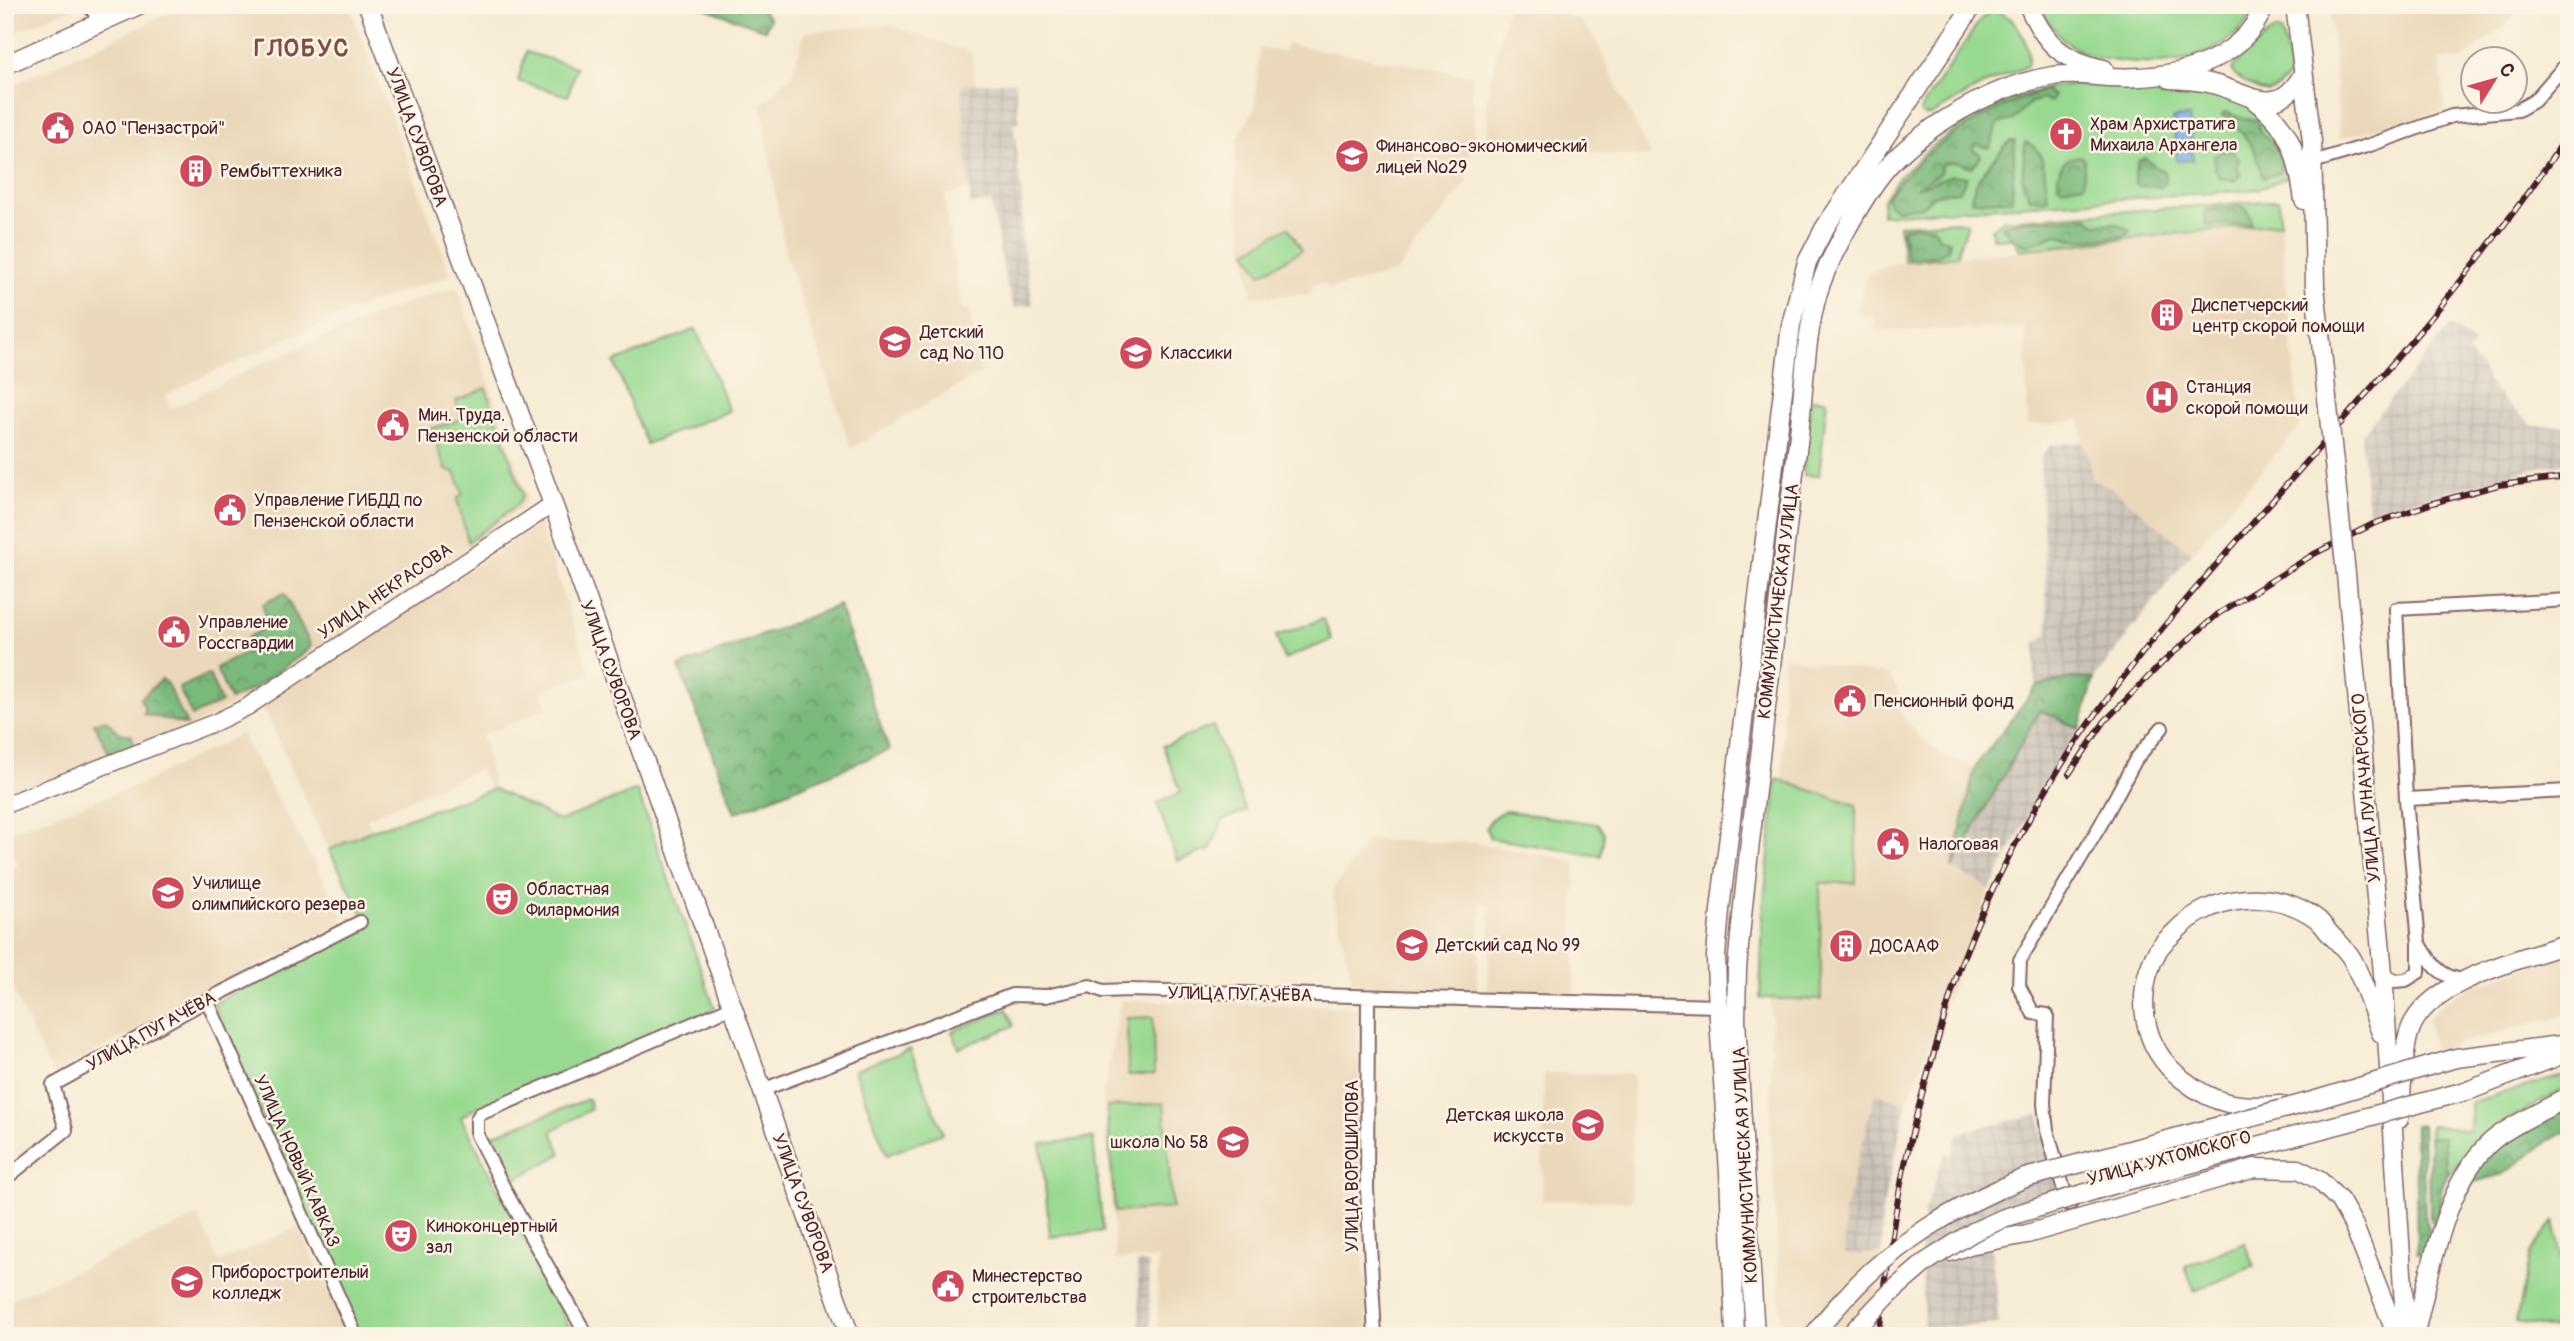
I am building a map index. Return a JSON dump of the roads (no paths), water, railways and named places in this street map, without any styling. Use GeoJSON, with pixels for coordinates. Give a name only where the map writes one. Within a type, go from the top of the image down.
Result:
{"type":"FeatureCollection","features":[{"type":"Feature","properties":{"kind":"main road"},"geometry":{"type":"LineString","coordinates":[[5,65],[139,5]]}},
{"type":"Feature","properties":{"kind":"main road","name":"УЛИЦА СУВОРОВА"},"geometry":{"type":"LineString","coordinates":[[368,5],[553,504],[850,1336]]}},
{"type":"Feature","properties":{"kind":"main road","name":"КОММУНИСТИЧЕСКАЯ УЛИЦА"},"geometry":{"type":"LineString","coordinates":[[1755,1336],[1727,1006],[1716,957],[1791,325],[1807,262],[1833,214],[1973,5]]}},
{"type":"Feature","properties":{"kind":"main road"},"geometry":{"type":"LineString","coordinates":[[2028,5],[2042,34],[2052,46],[2064,55],[2101,68],[2214,84],[2255,101],[2270,101],[2283,95],[2298,83],[2303,74]]}},
{"type":"Feature","properties":{"kind":"main road"},"geometry":{"type":"LineString","coordinates":[[2143,76],[2186,70],[2235,48],[2248,34],[2265,5]]}},
{"type":"Feature","properties":{"kind":"main road","name":"УЛИЦА ЛУНАЧАРСКОГО"},"geometry":{"type":"LineString","coordinates":[[2295,5],[2303,74],[2306,167],[2315,287],[2346,574],[2383,973],[2406,1336]]}},
{"type":"Feature","properties":{"kind":"main road","name":"КОММУНИСТИЧЕСКАЯ УЛИЦА"},"geometry":{"type":"LineString","coordinates":[[1735,1336],[1727,1006],[1741,920],[1806,365],[1818,291],[1832,258],[1878,178],[1892,162],[1947,119],[2001,91],[2051,76],[2143,76]]}},
{"type":"Feature","properties":{"kind":"main road","name":"УЛИЦА ЛУНАЧАРСКОГО"},"geometry":{"type":"LineString","coordinates":[[2255,101],[2267,109],[2285,131],[2296,155],[2306,167]]}},
{"type":"Feature","properties":{"kind":"main road","name":"УЛИЦА НЕКРАСОВА"},"geometry":{"type":"LineString","coordinates":[[5,805],[216,723],[247,707],[553,504]]}},
{"type":"Feature","properties":{"kind":"main road"},"geometry":{"type":"LineString","coordinates":[[2309,1102],[2246,1108],[2212,1099],[2169,1069],[2151,1042],[2145,1021],[2144,993],[2159,949],[2183,923],[2207,908],[2235,900],[2265,898],[2293,907],[2316,919],[2351,957],[2386,1049]]}},
{"type":"Feature","properties":{"kind":"main road"},"geometry":{"type":"LineString","coordinates":[[2394,1168],[2409,1032],[2423,1009],[2463,980],[2569,943]]}},
{"type":"Feature","properties":{"kind":"main road"},"geometry":{"type":"LineString","coordinates":[[1814,1336],[1860,1281],[1908,1240],[1927,1226],[1993,1191],[2025,1178],[2309,1102],[2456,1058],[2569,1044]]}},
{"type":"Feature","properties":{"kind":"main road"},"geometry":{"type":"LineString","coordinates":[[1849,1336],[1890,1293],[1926,1262],[1973,1232],[2004,1218],[2125,1181],[2470,1090],[2569,1052]]}},
{"type":"Feature","properties":{"kind":"main road"},"geometry":{"type":"LineString","coordinates":[[2414,1336],[2440,1236],[2463,1176],[2497,1137],[2569,1097]]}},
{"type":"Feature","properties":{"kind":"main road"},"geometry":{"type":"LineString","coordinates":[[1926,1262],[1969,1245],[2026,1234],[2255,1168],[2299,1169],[2320,1181],[2340,1201],[2354,1226],[2397,1336]]}},
{"type":"Feature","properties":{"kind":"street"},"geometry":{"type":"LineString","coordinates":[[90,5],[100,23]]}},
{"type":"Feature","properties":{"kind":"street"},"geometry":{"type":"LineString","coordinates":[[2306,167],[2452,116],[2518,110],[2534,101],[2569,61]]}},
{"type":"Feature","properties":{"kind":"street"},"geometry":{"type":"LineString","coordinates":[[2383,973],[2395,981],[2406,980],[2419,972],[2396,609],[2569,600]]}},
{"type":"Feature","properties":{"kind":"street","name":"УЛИЦА УХТОМСКОГО"},"geometry":{"type":"LineString","coordinates":[[2162,728],[2136,759],[2101,824],[2020,960],[2019,986],[2033,1013],[2047,1014],[2044,1104],[2047,1130],[2068,1203],[2391,1116]]}},
{"type":"Feature","properties":{"kind":"street"},"geometry":{"type":"LineString","coordinates":[[2406,799],[2569,791]]}},
{"type":"Feature","properties":{"kind":"street","name":"УЛИЦА ПУГАЧЁВА"},"geometry":{"type":"LineString","coordinates":[[5,1179],[66,1130],[53,1085],[207,1000],[360,922]]}},
{"type":"Feature","properties":{"kind":"street"},"geometry":{"type":"LineString","coordinates":[[2419,943],[2433,966],[2448,978],[2463,980]]}},
{"type":"Feature","properties":{"kind":"street","name":"УЛИЦА ПУГАЧЁВА"},"geometry":{"type":"LineString","coordinates":[[762,1090],[1012,995],[1046,996],[1090,986],[1103,992],[1129,990],[1727,1006]]}},
{"type":"Feature","properties":{"kind":"street","name":"УЛИЦА ВОРОШИЛОВА"},"geometry":{"type":"LineString","coordinates":[[1368,997],[1367,1189],[1375,1336]]}},
{"type":"Feature","properties":{"kind":"street","name":"УЛИЦА НОВЫЙ КАВКАЗ"},"geometry":{"type":"LineString","coordinates":[[207,1000],[356,1336]]}},
{"type":"Feature","properties":{"kind":"street"},"geometry":{"type":"LineString","coordinates":[[587,1336],[509,1198],[477,1135],[477,1119],[480,1114],[732,1007]]}},
{"type":"Feature","properties":{"kind":"water"},"geometry":{"type":"Polygon","coordinates":[[[2189,117],[2193,160],[2177,161],[2173,118],[2189,117]]]}},
{"type":"Feature","properties":{"kind":"railway"},"geometry":{"type":"LineString","coordinates":[[1880,1336],[1890,1247],[1909,1145],[1945,1015],[1977,924],[2032,814],[2083,732],[2111,693],[2202,581],[2424,326],[2499,232],[2569,133]]}},
{"type":"Feature","properties":{"kind":"railway"},"geometry":{"type":"LineString","coordinates":[[2069,774],[2105,721],[2163,662],[2218,614],[2314,554],[2373,524],[2433,503],[2498,485],[2569,477]]}},
{"type":"Feature","properties":{"kind":"place","name":"ОАО \"Пензастрой\""},"geometry":{"type":"Point","coordinates":[58,128]}},
{"type":"Feature","properties":{"kind":"place","name":"Храм Архистратига Михаила Архангела"},"geometry":{"type":"Point","coordinates":[2066,134]}},
{"type":"Feature","properties":{"kind":"place","name":"Финансово-экономический лицей №29"},"geometry":{"type":"Point","coordinates":[1352,156]}},
{"type":"Feature","properties":{"kind":"place","name":"Рембыттехника"},"geometry":{"type":"Point","coordinates":[196,171]}},
{"type":"Feature","properties":{"kind":"place","name":"Диспетчерский центр скорой помощи"},"geometry":{"type":"Point","coordinates":[2167,315]}},
{"type":"Feature","properties":{"kind":"place","name":"Детский сад № 110"},"geometry":{"type":"Point","coordinates":[895,342]}},
{"type":"Feature","properties":{"kind":"place","name":"Классики"},"geometry":{"type":"Point","coordinates":[1136,353]}},
{"type":"Feature","properties":{"kind":"place","name":"Станция скорой помощи"},"geometry":{"type":"Point","coordinates":[2162,397]}},
{"type":"Feature","properties":{"kind":"place","name":"Мин. Труда. Пензенской области"},"geometry":{"type":"Point","coordinates":[393,425]}},
{"type":"Feature","properties":{"kind":"place","name":"Управление ГИБДД по Пензенской области"},"geometry":{"type":"Point","coordinates":[230,510]}},
{"type":"Feature","properties":{"kind":"place","name":"Управление Россгвардии"},"geometry":{"type":"Point","coordinates":[174,632]}},
{"type":"Feature","properties":{"kind":"place","name":"Пенсионный фонд"},"geometry":{"type":"Point","coordinates":[1850,701]}},
{"type":"Feature","properties":{"kind":"place","name":"Налоговая"},"geometry":{"type":"Point","coordinates":[1893,844]}},
{"type":"Feature","properties":{"kind":"place","name":"Училище олимпийского резерва"},"geometry":{"type":"Point","coordinates":[168,893]}},
{"type":"Feature","properties":{"kind":"place","name":"Областная Филармония"},"geometry":{"type":"Point","coordinates":[502,899]}},
{"type":"Feature","properties":{"kind":"place","name":"Детский сад № 99"},"geometry":{"type":"Point","coordinates":[1412,945]}},
{"type":"Feature","properties":{"kind":"place","name":"ДОСААФ"},"geometry":{"type":"Point","coordinates":[1846,946]}},
{"type":"Feature","properties":{"kind":"place","name":"Детская школа искусств"},"geometry":{"type":"Point","coordinates":[1588,1125]}},
{"type":"Feature","properties":{"kind":"place","name":"школа № 58"},"geometry":{"type":"Point","coordinates":[1233,1142]}},
{"type":"Feature","properties":{"kind":"place","name":"Киноконцертный зал"},"geometry":{"type":"Point","coordinates":[401,1236]}},
{"type":"Feature","properties":{"kind":"place","name":"Приборостроителый колледж"},"geometry":{"type":"Point","coordinates":[187,1282]}},
{"type":"Feature","properties":{"kind":"place","name":"Минестерство строительства"},"geometry":{"type":"Point","coordinates":[948,1286]}},
{"type":"Feature","properties":{"kind":"district","name":"ГЛОБУС"},"geometry":{"type":"Point","coordinates":[302,48]}}]}
